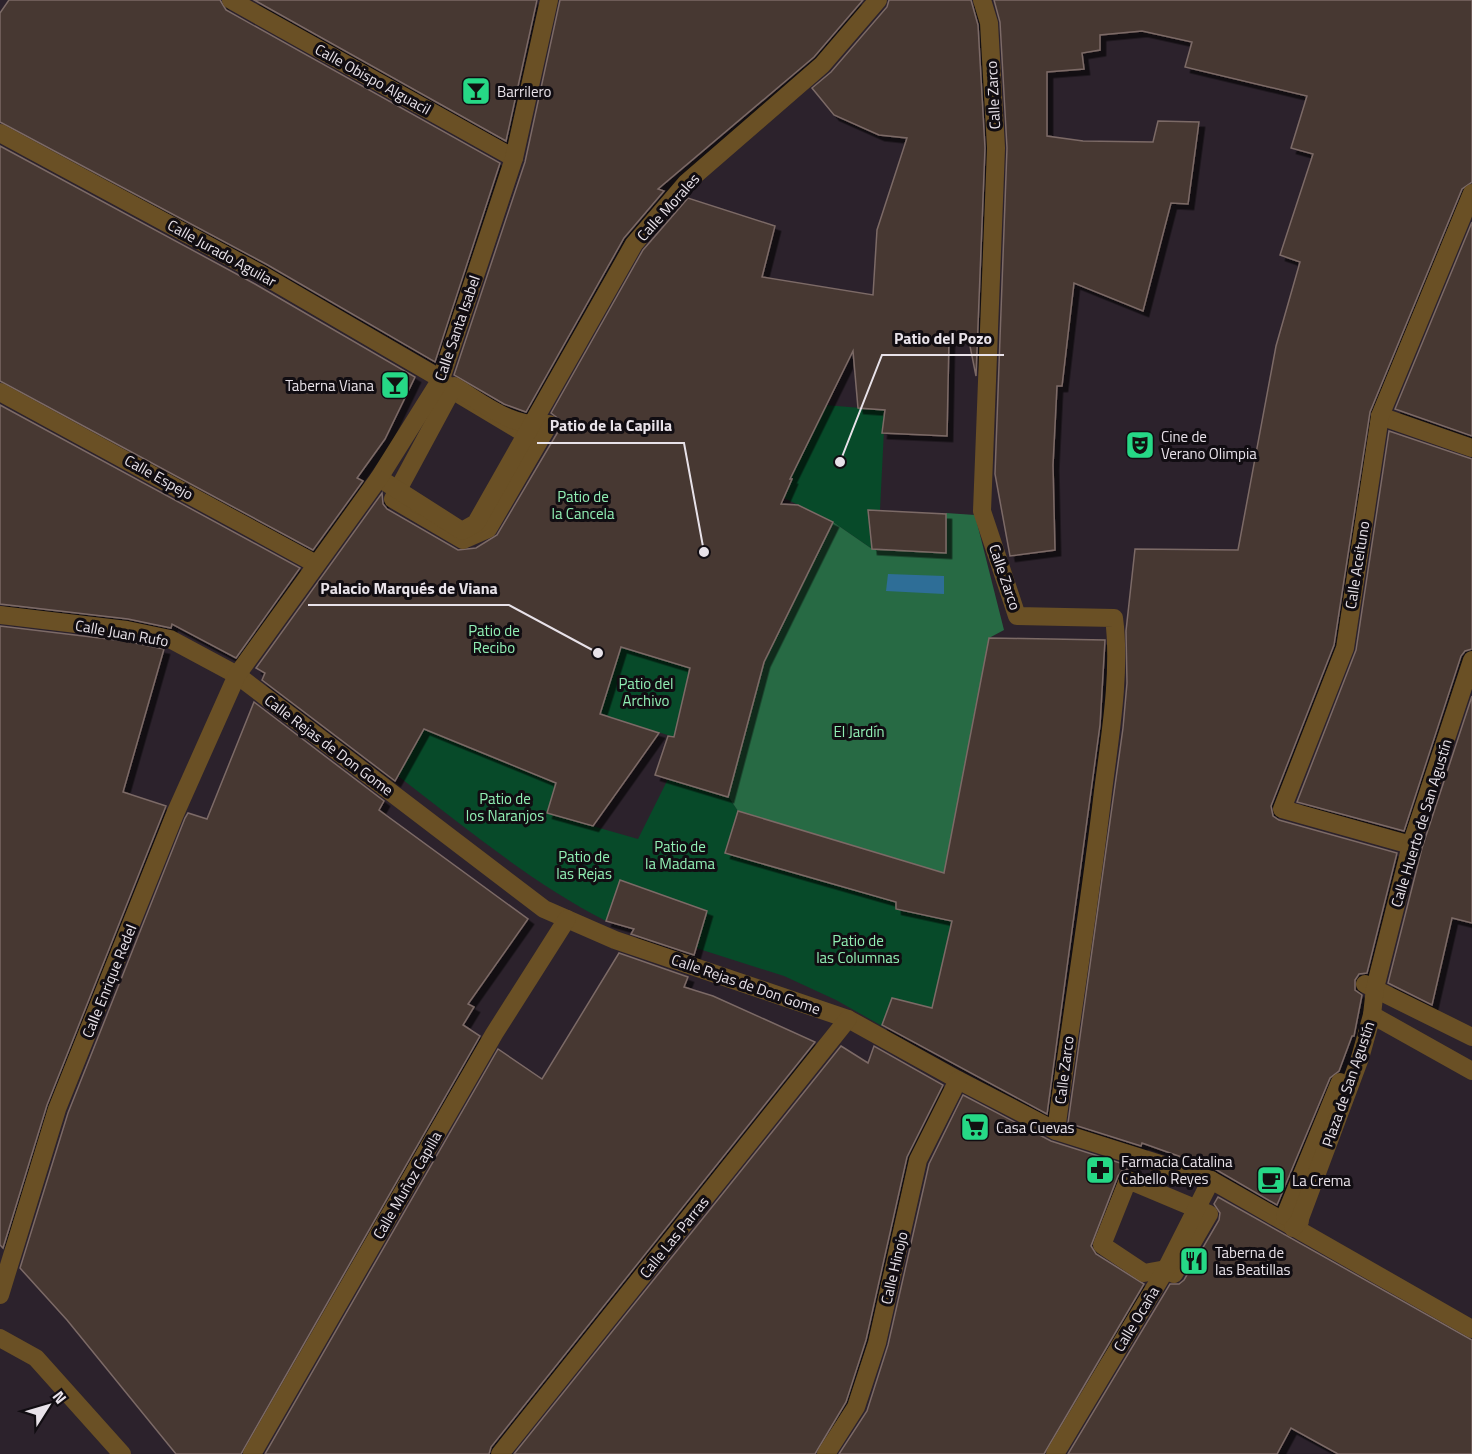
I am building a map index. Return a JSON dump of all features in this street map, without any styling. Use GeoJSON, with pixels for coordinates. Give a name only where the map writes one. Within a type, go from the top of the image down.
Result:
{"type":"FeatureCollection","features":[{"type":"Feature","properties":{"kind":"street","name":"Calle Obispo Alguacil"},"geometry":{"type":"LineString","coordinates":[[231,0],[514,158]]}},
{"type":"Feature","properties":{"kind":"street","name":"Calle Santa Isabel"},"geometry":{"type":"LineString","coordinates":[[237,675],[447,384],[514,158],[549,0]]}},
{"type":"Feature","properties":{"kind":"street","name":"Calle Morales"},"geometry":{"type":"LineString","coordinates":[[530,431],[634,244],[686,183],[822,65],[878,0]]}},
{"type":"Feature","properties":{"kind":"street","name":"Calle Zarco"},"geometry":{"type":"LineString","coordinates":[[982,0],[989,23],[996,148],[982,511],[1017,616],[1114,618],[1116,634],[1110,732],[1090,897],[1056,1131]]}},
{"type":"Feature","properties":{"kind":"street","name":"Calle Jurado Aguilar"},"geometry":{"type":"LineString","coordinates":[[0,133],[261,274],[530,431]]}},
{"type":"Feature","properties":{"kind":"street","name":"Calle Aceituno"},"geometry":{"type":"LineString","coordinates":[[1412,845],[1282,809],[1345,648],[1380,416],[1472,194]]}},
{"type":"Feature","properties":{"kind":"street"},"geometry":{"type":"LineString","coordinates":[[447,384],[393,499],[463,540],[488,529],[549,424],[530,431]]}},
{"type":"Feature","properties":{"kind":"street","name":"Calle Espejo"},"geometry":{"type":"LineString","coordinates":[[0,392],[316,564]]}},
{"type":"Feature","properties":{"kind":"street"},"geometry":{"type":"LineString","coordinates":[[1380,416],[1472,448]]}},
{"type":"Feature","properties":{"kind":"street"},"geometry":{"type":"LineString","coordinates":[[379,478],[398,491]]}},
{"type":"Feature","properties":{"kind":"street","name":"Calle Juan Rufo"},"geometry":{"type":"LineString","coordinates":[[0,615],[127,630],[170,639],[237,675]]}},
{"type":"Feature","properties":{"kind":"street","name":"Calle Huerto de San Agustín"},"geometry":{"type":"LineString","coordinates":[[1375,988],[1412,845],[1472,660]]}},
{"type":"Feature","properties":{"kind":"street","name":"Calle Rejas de Don Gome"},"geometry":{"type":"LineString","coordinates":[[237,675],[544,909],[615,940],[848,1019],[1056,1131],[1211,1180],[1296,1224]]}},
{"type":"Feature","properties":{"kind":"street","name":"Calle Enrique Redel"},"geometry":{"type":"LineString","coordinates":[[0,1295],[57,1109],[176,814],[237,675]]}},
{"type":"Feature","properties":{"kind":"street","name":"Calle Muñoz Capilla"},"geometry":{"type":"LineString","coordinates":[[252,1454],[494,1034],[567,920]]}},
{"type":"Feature","properties":{"kind":"street","name":"Plaza de San Agustín"},"geometry":{"type":"LineString","coordinates":[[1366,983],[1375,988],[1372,1015],[1360,1058],[1296,1224],[1285,1216],[1329,1104],[1356,1050],[1366,983]]}},
{"type":"Feature","properties":{"kind":"street"},"geometry":{"type":"LineString","coordinates":[[1375,988],[1472,1037]]}},
{"type":"Feature","properties":{"kind":"street","name":"Plaza de San Agustín"},"geometry":{"type":"LineString","coordinates":[[1372,1015],[1472,1071]]}},
{"type":"Feature","properties":{"kind":"street","name":"Calle Las Parras"},"geometry":{"type":"LineString","coordinates":[[500,1454],[848,1019]]}},
{"type":"Feature","properties":{"kind":"street","name":"Calle Hinojo"},"geometry":{"type":"LineString","coordinates":[[826,1454],[856,1407],[877,1343],[918,1160],[958,1080]]}},
{"type":"Feature","properties":{"kind":"street"},"geometry":{"type":"LineString","coordinates":[[1166,1269],[1144,1273],[1102,1245],[1128,1180],[1197,1208]]}},
{"type":"Feature","properties":{"kind":"street","name":"Calle Ocaña"},"geometry":{"type":"LineString","coordinates":[[1055,1454],[1166,1269],[1211,1180]]}},
{"type":"Feature","properties":{"kind":"street"},"geometry":{"type":"LineString","coordinates":[[1296,1224],[1472,1317]]}},
{"type":"Feature","properties":{"kind":"street"},"geometry":{"type":"LineString","coordinates":[[1296,1224],[1472,1329]]}},
{"type":"Feature","properties":{"kind":"street"},"geometry":{"type":"LineString","coordinates":[[0,1338],[36,1358],[122,1454]]}},
{"type":"Feature","properties":{"kind":"green space"},"geometry":{"type":"Polygon","coordinates":[[[825,405],[885,410],[880,510],[868,510],[872,549],[833,522],[784,498],[792,479],[644,432],[825,405]]]}},
{"type":"Feature","properties":{"kind":"green space","name":"El Jardín"},"geometry":{"type":"Polygon","coordinates":[[[946,513],[975,515],[1004,630],[989,638],[944,873],[738,811],[728,796],[764,661],[833,522],[872,549],[946,552],[946,513]]]}},
{"type":"Feature","properties":{"kind":"green space","name":"Patio del Archivo"},"geometry":{"type":"Polygon","coordinates":[[[621,647],[690,668],[674,737],[600,714],[621,647]]]}},
{"type":"Feature","properties":{"kind":"green space"},"geometry":{"type":"Polygon","coordinates":[[[424,729],[556,783],[547,813],[638,839],[668,779],[728,796],[738,811],[726,852],[896,902],[896,909],[919,914],[956,902],[932,1008],[893,998],[882,1026],[836,1000],[784,976],[696,948],[707,911],[620,880],[606,921],[578,906],[525,872],[398,776],[424,729]]]}},
{"type":"Feature","properties":{"kind":"water"},"geometry":{"type":"Polygon","coordinates":[[[888,574],[944,576],[944,594],[886,591],[888,574]]]}},
{"type":"Feature","properties":{"kind":"building"},"geometry":{"type":"Polygon","coordinates":[[[9,0],[220,0],[226,10],[500,163],[435,362],[266,264],[0,122],[0,13],[9,0]]]}},
{"type":"Feature","properties":{"kind":"building"},"geometry":{"type":"Polygon","coordinates":[[[254,0],[537,0],[506,141],[254,0]]]}},
{"type":"Feature","properties":{"kind":"building"},"geometry":{"type":"Polygon","coordinates":[[[560,0],[863,0],[814,57],[658,189],[664,191],[624,238],[526,412],[504,404],[454,375],[525,162],[560,0]]]}},
{"type":"Feature","properties":{"kind":"building"},"geometry":{"type":"Polygon","coordinates":[[[889,0],[971,0],[978,25],[985,148],[976,376],[968,336],[949,338],[947,436],[882,433],[885,410],[858,408],[853,351],[790,479],[792,479],[781,504],[798,505],[833,522],[764,662],[728,797],[655,775],[668,736],[674,737],[690,668],[621,647],[600,714],[659,733],[593,826],[547,813],[556,783],[424,729],[395,781],[262,680],[265,673],[256,668],[382,493],[383,504],[387,509],[458,550],[476,548],[497,535],[559,430],[559,419],[551,413],[643,250],[688,198],[775,226],[762,277],[873,295],[877,230],[907,138],[879,135],[834,115],[812,88],[831,72],[887,7],[889,0]]]}},
{"type":"Feature","properties":{"kind":"building"},"geometry":{"type":"Polygon","coordinates":[[[994,0],[1472,0],[1472,182],[1462,189],[1370,412],[1334,645],[1271,806],[1273,816],[1279,820],[1397,853],[1367,973],[1359,974],[1355,980],[1355,990],[1362,995],[1354,1036],[1352,1036],[1339,1071],[1330,1078],[1277,1205],[1215,1169],[1142,1143],[1141,1146],[1068,1123],[1123,728],[1127,683],[1126,631],[1135,549],[1238,550],[1276,346],[1300,262],[1280,255],[1313,154],[1291,148],[1307,96],[1185,67],[1192,42],[1142,31],[1100,35],[1100,50],[1082,53],[1084,69],[1047,72],[1047,136],[1083,141],[1153,142],[1158,121],[1199,122],[1188,204],[1171,203],[1143,311],[1074,283],[1062,386],[1057,386],[1053,465],[1055,550],[1010,556],[995,474],[1007,148],[1000,22],[994,0]]]}},
{"type":"Feature","properties":{"kind":"building"},"geometry":{"type":"Polygon","coordinates":[[[0,146],[255,284],[415,377],[385,439],[357,478],[363,481],[313,550],[0,381],[0,146]]]}},
{"type":"Feature","properties":{"kind":"building"},"geometry":{"type":"Polygon","coordinates":[[[1472,222],[1472,436],[1395,409],[1472,222]]]}},
{"type":"Feature","properties":{"kind":"building"},"geometry":{"type":"Polygon","coordinates":[[[0,405],[300,568],[236,658],[172,624],[171,628],[128,619],[0,604],[0,405]]]}},
{"type":"Feature","properties":{"kind":"building"},"geometry":{"type":"Polygon","coordinates":[[[1389,431],[1472,459],[1472,649],[1465,651],[1461,656],[1404,831],[1297,802],[1356,650],[1389,431]]]}},
{"type":"Feature","properties":{"kind":"building"},"geometry":{"type":"Polygon","coordinates":[[[868,510],[946,514],[946,553],[872,549],[868,510]]]}},
{"type":"Feature","properties":{"kind":"building"},"geometry":{"type":"Polygon","coordinates":[[[0,626],[125,641],[164,649],[123,792],[166,806],[47,1105],[3,1248],[0,1245],[0,626]]]}},
{"type":"Feature","properties":{"kind":"building"},"geometry":{"type":"Polygon","coordinates":[[[989,638],[1105,640],[1100,725],[1047,1114],[882,1025],[892,998],[932,1008],[952,921],[896,909],[896,902],[725,853],[738,811],[944,873],[989,638]]]}},
{"type":"Feature","properties":{"kind":"building"},"geometry":{"type":"Polygon","coordinates":[[[1472,696],[1472,923],[1452,918],[1432,1005],[1388,983],[1422,848],[1472,696]]]}},
{"type":"Feature","properties":{"kind":"building"},"geometry":{"type":"Polygon","coordinates":[[[254,702],[384,801],[379,810],[528,919],[468,1004],[474,1007],[463,1025],[480,1036],[241,1454],[176,1454],[67,1320],[20,1268],[68,1113],[185,818],[188,813],[207,819],[254,702]]]}},
{"type":"Feature","properties":{"kind":"building"},"geometry":{"type":"Polygon","coordinates":[[[620,880],[707,911],[694,955],[631,934],[634,929],[606,921],[620,880]]]}},
{"type":"Feature","properties":{"kind":"building"},"geometry":{"type":"Polygon","coordinates":[[[619,953],[688,977],[684,987],[713,996],[815,1042],[491,1447],[489,1454],[265,1454],[498,1049],[542,1079],[619,953]]]}},
{"type":"Feature","properties":{"kind":"building"},"geometry":{"type":"Polygon","coordinates":[[[841,1046],[868,1063],[874,1046],[943,1085],[907,1157],[866,1340],[846,1402],[815,1454],[514,1454],[841,1046]]]}},
{"type":"Feature","properties":{"kind":"building"},"geometry":{"type":"Polygon","coordinates":[[[963,1095],[1051,1141],[1133,1167],[1122,1171],[1118,1176],[1091,1246],[1096,1254],[1144,1284],[1044,1454],[839,1454],[867,1411],[888,1345],[929,1164],[963,1095]]]}},
{"type":"Feature","properties":{"kind":"building"},"geometry":{"type":"Polygon","coordinates":[[[1218,1197],[1472,1340],[1472,1454],[1338,1454],[1291,1428],[1277,1454],[1068,1454],[1170,1284],[1179,1284],[1184,1280],[1219,1220],[1220,1213],[1214,1204],[1218,1197]]]}},
{"type":"Feature","properties":{"kind":"place","name":"Barrilero"},"geometry":{"type":"Point","coordinates":[476,91]}},
{"type":"Feature","properties":{"kind":"place","name":"Taberna Viana"},"geometry":{"type":"Point","coordinates":[395,385]}},
{"type":"Feature","properties":{"kind":"place","name":"Cine de Verano Olimpia"},"geometry":{"type":"Point","coordinates":[1140,445]}},
{"type":"Feature","properties":{"kind":"place","name":"Patio del Pozo"},"geometry":{"type":"Point","coordinates":[840,462]}},
{"type":"Feature","properties":{"kind":"place","name":"Patio de la Capilla"},"geometry":{"type":"Point","coordinates":[704,552]}},
{"type":"Feature","properties":{"kind":"place","name":"Palacio Marqués de Viana"},"geometry":{"type":"Point","coordinates":[598,653]}},
{"type":"Feature","properties":{"kind":"place","name":"Casa Cuevas"},"geometry":{"type":"Point","coordinates":[975,1127]}},
{"type":"Feature","properties":{"kind":"place","name":"Farmacia Catalina Cabello Reyes"},"geometry":{"type":"Point","coordinates":[1100,1170]}},
{"type":"Feature","properties":{"kind":"place","name":"La Crema"},"geometry":{"type":"Point","coordinates":[1271,1180]}},
{"type":"Feature","properties":{"kind":"place","name":"Taberna de las Beatillas"},"geometry":{"type":"Point","coordinates":[1194,1261]}},
{"type":"Feature","properties":{"kind":"park label","name":"Patio de la Cancela"},"geometry":{"type":"Point","coordinates":[583,504]}},
{"type":"Feature","properties":{"kind":"park label","name":"Patio de Recibo"},"geometry":{"type":"Point","coordinates":[494,638]}},
{"type":"Feature","properties":{"kind":"park label","name":"Patio de los Naranjos"},"geometry":{"type":"Point","coordinates":[505,806]}},
{"type":"Feature","properties":{"kind":"park label","name":"Patio de la Madama"},"geometry":{"type":"Point","coordinates":[680,854]}},
{"type":"Feature","properties":{"kind":"park label","name":"Patio de las Rejas"},"geometry":{"type":"Point","coordinates":[584,864]}},
{"type":"Feature","properties":{"kind":"park label","name":"Patio de las Columnas"},"geometry":{"type":"Point","coordinates":[858,948]}}]}
